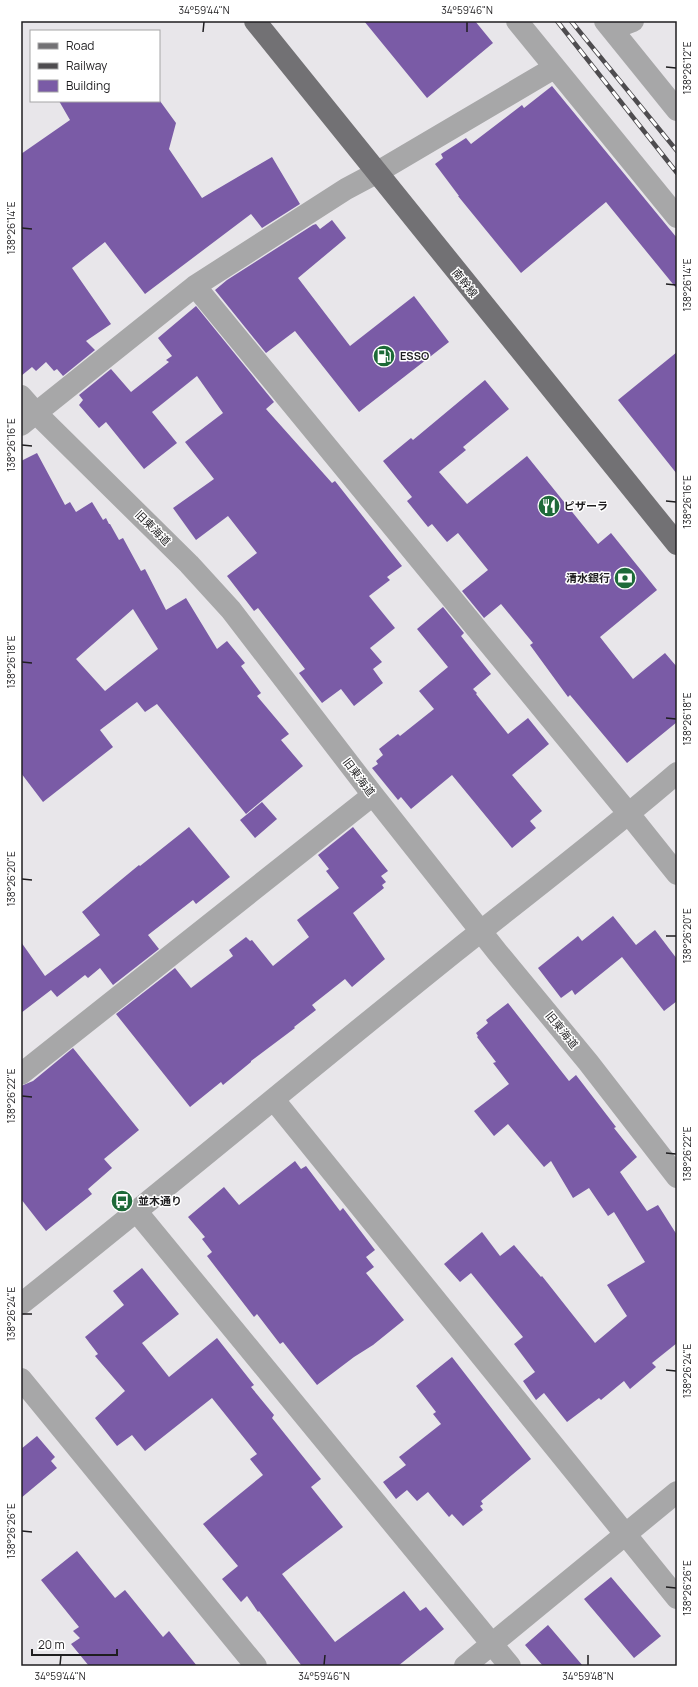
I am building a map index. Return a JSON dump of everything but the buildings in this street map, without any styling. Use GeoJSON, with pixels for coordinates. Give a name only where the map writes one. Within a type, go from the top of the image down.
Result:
{"type":"FeatureCollection","features":[{"type":"Feature","properties":{"kind":"main road","name":"南幹線"},"geometry":{"type":"LineString","coordinates":[[255,21],[376,173],[677,544]]}},
{"type":"Feature","properties":{"kind":"street"},"geometry":{"type":"LineString","coordinates":[[517,21],[677,217]]}},
{"type":"Feature","properties":{"kind":"street"},"geometry":{"type":"LineString","coordinates":[[633,21],[609,25],[677,110]]}},
{"type":"Feature","properties":{"kind":"street"},"geometry":{"type":"LineString","coordinates":[[29,419],[195,286],[346,188],[376,173],[554,68]]}},
{"type":"Feature","properties":{"kind":"street"},"geometry":{"type":"LineString","coordinates":[[195,286],[677,874]]}},
{"type":"Feature","properties":{"kind":"street","name":"旧東海道"},"geometry":{"type":"LineString","coordinates":[[21,396],[29,419],[189,564],[231,610],[373,796],[588,1062],[677,1176]]}},
{"type":"Feature","properties":{"kind":"street"},"geometry":{"type":"LineString","coordinates":[[21,1304],[137,1212],[481,931],[629,814],[677,773]]}},
{"type":"Feature","properties":{"kind":"street"},"geometry":{"type":"LineString","coordinates":[[21,1074],[373,796]]}},
{"type":"Feature","properties":{"kind":"street"},"geometry":{"type":"LineString","coordinates":[[274,1100],[677,1598]]}},
{"type":"Feature","properties":{"kind":"street"},"geometry":{"type":"LineString","coordinates":[[137,1212],[510,1666]]}},
{"type":"Feature","properties":{"kind":"street"},"geometry":{"type":"LineString","coordinates":[[21,1378],[256,1666]]}},
{"type":"Feature","properties":{"kind":"street"},"geometry":{"type":"LineString","coordinates":[[465,1666],[625,1533],[677,1492]]}},
{"type":"Feature","properties":{"kind":"railway"},"geometry":{"type":"LineString","coordinates":[[557,21],[677,173]]}},
{"type":"Feature","properties":{"kind":"railway"},"geometry":{"type":"LineString","coordinates":[[571,21],[677,151]]}},
{"type":"Feature","properties":{"kind":"place","name":"ESSO"},"geometry":{"type":"Point","coordinates":[384,356]}},
{"type":"Feature","properties":{"kind":"place","name":"ピザーラ"},"geometry":{"type":"Point","coordinates":[549,506]}},
{"type":"Feature","properties":{"kind":"place","name":"清水銀行"},"geometry":{"type":"Point","coordinates":[625,578]}},
{"type":"Feature","properties":{"kind":"place","name":"並木通り"},"geometry":{"type":"Point","coordinates":[122,1201]}}]}
